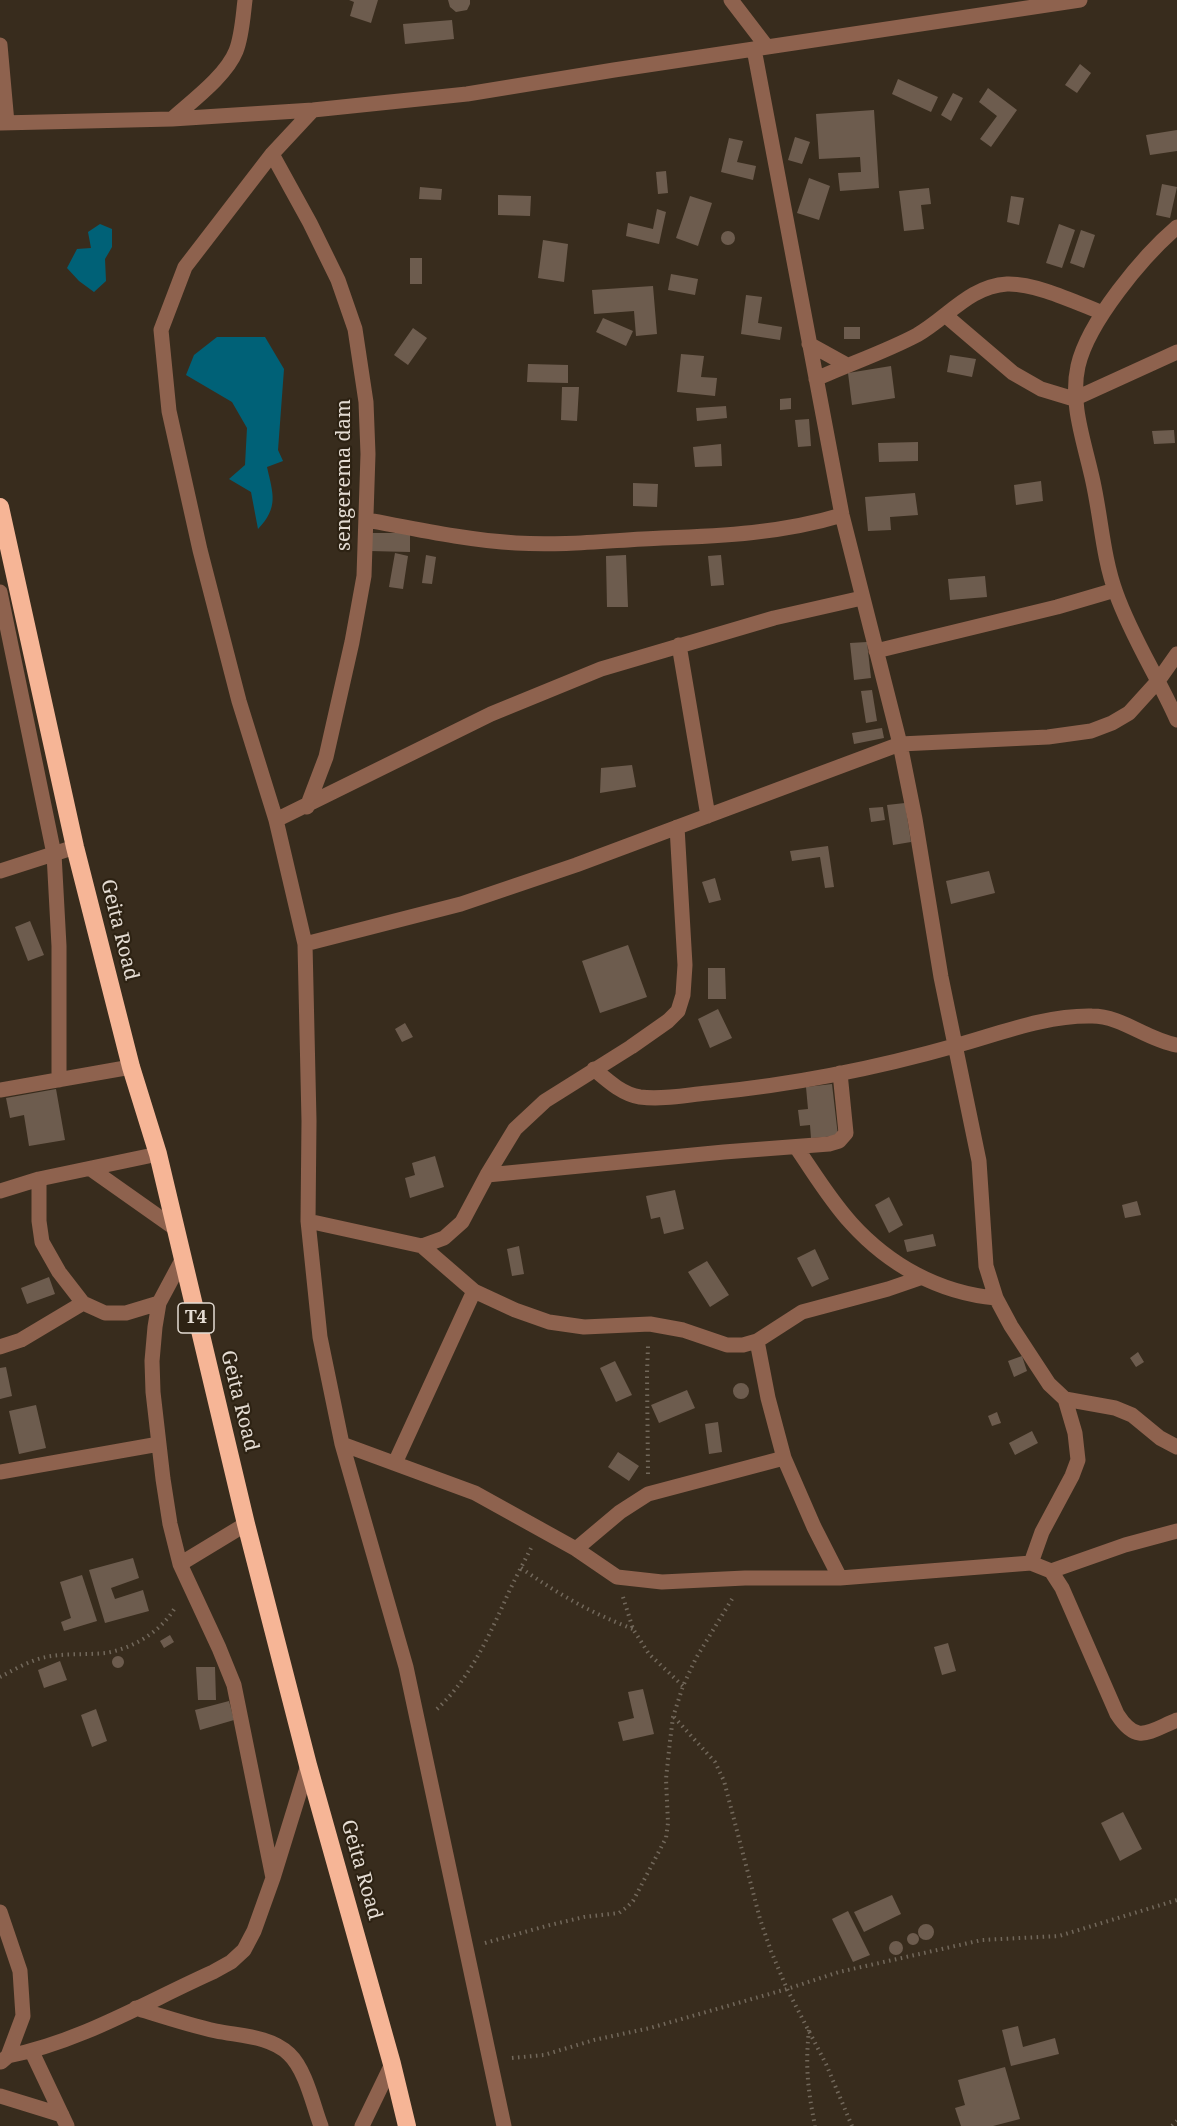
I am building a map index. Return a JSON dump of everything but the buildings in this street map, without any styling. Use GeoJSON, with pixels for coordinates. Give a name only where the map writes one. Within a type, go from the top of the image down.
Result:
{"type":"FeatureCollection","features":[{"type":"Feature","properties":{"kind":"highway","name":"Geita Road"},"geometry":{"type":"LineString","coordinates":[[0,507],[75,847],[130,1067],[158,1154],[246,1524],[308,1765],[392,2064],[407,2126]]}},
{"type":"Feature","properties":{"kind":"street"},"geometry":{"type":"LineString","coordinates":[[172,119],[220,74],[236,51],[243,18],[244,0]]}},
{"type":"Feature","properties":{"kind":"street"},"geometry":{"type":"LineString","coordinates":[[731,0],[760,48],[816,379],[842,515],[900,744],[915,819],[941,977],[979,1161],[984,1255],[996,1298],[1011,1326],[1049,1384],[1065,1398],[1115,1408],[1132,1415],[1160,1438],[1177,1447]]}},
{"type":"Feature","properties":{"kind":"street"},"geometry":{"type":"LineString","coordinates":[[0,45],[4,123],[172,119],[313,110],[467,94],[1080,0]]}},
{"type":"Feature","properties":{"kind":"street"},"geometry":{"type":"LineString","coordinates":[[313,110],[272,154],[185,267],[161,330],[169,411],[200,550],[239,701],[276,820],[305,944],[309,1121],[308,1221],[320,1337],[342,1444],[406,1668],[504,2126]]}},
{"type":"Feature","properties":{"kind":"street","name":"sengerema dam"},"geometry":{"type":"LineString","coordinates":[[272,154],[338,280],[355,329],[366,402],[368,454],[364,576],[352,642],[326,757],[307,807]]}},
{"type":"Feature","properties":{"kind":"street"},"geometry":{"type":"LineString","coordinates":[[1177,227],[1163,239],[1103,313],[1085,345],[1078,367],[1074,399],[1115,591],[1128,626],[1177,720]]}},
{"type":"Feature","properties":{"kind":"street"},"geometry":{"type":"LineString","coordinates":[[816,379],[917,334],[966,298],[990,286],[1010,284],[1047,292],[1103,313]]}},
{"type":"Feature","properties":{"kind":"street"},"geometry":{"type":"LineString","coordinates":[[945,315],[1012,373],[1041,389],[1074,399],[1177,352]]}},
{"type":"Feature","properties":{"kind":"street"},"geometry":{"type":"LineString","coordinates":[[810,344],[847,365]]}},
{"type":"Feature","properties":{"kind":"street"},"geometry":{"type":"LineString","coordinates":[[367,520],[516,543],[569,544],[789,529],[842,515]]}},
{"type":"Feature","properties":{"kind":"street"},"geometry":{"type":"LineString","coordinates":[[876,651],[1057,608],[1115,591]]}},
{"type":"Feature","properties":{"kind":"street"},"geometry":{"type":"LineString","coordinates":[[0,592],[54,854],[59,946],[59,1080]]}},
{"type":"Feature","properties":{"kind":"street"},"geometry":{"type":"LineString","coordinates":[[276,820],[307,807],[381,767],[491,714],[601,669],[774,618],[862,598]]}},
{"type":"Feature","properties":{"kind":"street"},"geometry":{"type":"LineString","coordinates":[[679,645],[708,816]]}},
{"type":"Feature","properties":{"kind":"street"},"geometry":{"type":"LineString","coordinates":[[305,944],[461,904],[576,865],[900,744],[1048,736],[1091,731],[1129,713],[1158,681],[1177,654]]}},
{"type":"Feature","properties":{"kind":"street"},"geometry":{"type":"LineString","coordinates":[[422,1246],[444,1238],[462,1222],[515,1129],[545,1101],[631,1047],[668,1021],[678,1011],[683,995],[685,965],[677,827]]}},
{"type":"Feature","properties":{"kind":"street"},"geometry":{"type":"LineString","coordinates":[[0,871],[75,847]]}},
{"type":"Feature","properties":{"kind":"street"},"geometry":{"type":"LineString","coordinates":[[594,1069],[615,1087],[638,1097],[662,1098],[742,1090],[840,1073],[1055,1020],[1093,1016],[1118,1021],[1142,1034],[1177,1045]]}},
{"type":"Feature","properties":{"kind":"street"},"geometry":{"type":"LineString","coordinates":[[0,1090],[130,1067]]}},
{"type":"Feature","properties":{"kind":"street"},"geometry":{"type":"LineString","coordinates":[[487,1175],[829,1144],[839,1141],[846,1133],[840,1073]]}},
{"type":"Feature","properties":{"kind":"street"},"geometry":{"type":"LineString","coordinates":[[796,1148],[851,1223],[880,1250],[920,1278],[975,1296],[996,1298]]}},
{"type":"Feature","properties":{"kind":"street"},"geometry":{"type":"LineString","coordinates":[[0,1191],[39,1179],[158,1154]]}},
{"type":"Feature","properties":{"kind":"street"},"geometry":{"type":"LineString","coordinates":[[91,1169],[176,1229]]}},
{"type":"Feature","properties":{"kind":"street"},"geometry":{"type":"LineString","coordinates":[[39,1179],[39,1221],[42,1242],[59,1272],[83,1303],[105,1313],[126,1313],[159,1303]]}},
{"type":"Feature","properties":{"kind":"street"},"geometry":{"type":"LineString","coordinates":[[308,1221],[422,1246],[474,1290],[515,1310],[549,1322],[584,1327],[650,1324],[683,1330],[726,1346],[743,1346],[757,1341],[802,1312],[920,1278]]}},
{"type":"Feature","properties":{"kind":"street"},"geometry":{"type":"LineString","coordinates":[[182,1260],[159,1303],[152,1361],[159,1444],[170,1524],[186,1580],[205,1616],[234,1685],[273,1878]]}},
{"type":"Feature","properties":{"kind":"street"},"geometry":{"type":"LineString","coordinates":[[395,1463],[474,1290]]}},
{"type":"Feature","properties":{"kind":"street"},"geometry":{"type":"LineString","coordinates":[[0,1347],[21,1340],[83,1303]]}},
{"type":"Feature","properties":{"kind":"street"},"geometry":{"type":"LineString","coordinates":[[757,1341],[768,1398],[784,1458],[814,1527],[840,1578]]}},
{"type":"Feature","properties":{"kind":"street"},"geometry":{"type":"LineString","coordinates":[[1031,1563],[1042,1532],[1078,1460],[1075,1433],[1065,1398]]}},
{"type":"Feature","properties":{"kind":"street"},"geometry":{"type":"LineString","coordinates":[[0,1472],[159,1444]]}},
{"type":"Feature","properties":{"kind":"street"},"geometry":{"type":"LineString","coordinates":[[342,1444],[475,1493],[576,1549],[617,1577],[662,1582],[745,1578],[840,1578],[1031,1563],[1051,1571],[1062,1588],[1117,1714],[1126,1728],[1135,1733],[1145,1734],[1177,1720]]}},
{"type":"Feature","properties":{"kind":"street"},"geometry":{"type":"LineString","coordinates":[[576,1549],[620,1512],[648,1494],[784,1458]]}},
{"type":"Feature","properties":{"kind":"street"},"geometry":{"type":"LineString","coordinates":[[180,1564],[246,1524]]}},
{"type":"Feature","properties":{"kind":"street"},"geometry":{"type":"LineString","coordinates":[[1051,1571],[1125,1545],[1177,1531]]}},
{"type":"Feature","properties":{"kind":"street"},"geometry":{"type":"LineString","coordinates":[[4,2060],[69,2038],[136,2008],[213,1972],[231,1962],[244,1950],[254,1931],[273,1878],[308,1765]]}},
{"type":"Feature","properties":{"kind":"street"},"geometry":{"type":"LineString","coordinates":[[0,1912],[20,1971],[24,2016],[4,2060]]}},
{"type":"Feature","properties":{"kind":"street"},"geometry":{"type":"LineString","coordinates":[[136,2008],[215,2031],[256,2038],[274,2044],[290,2055],[305,2081],[321,2126]]}},
{"type":"Feature","properties":{"kind":"street"},"geometry":{"type":"LineString","coordinates":[[32,2052],[65,2120]]}},
{"type":"Feature","properties":{"kind":"street"},"geometry":{"type":"LineString","coordinates":[[362,2126],[392,2064]]}},
{"type":"Feature","properties":{"kind":"street"},"geometry":{"type":"LineString","coordinates":[[0,2096],[65,2120]]}},
{"type":"Feature","properties":{"kind":"path"},"geometry":{"type":"LineString","coordinates":[[648,1494],[647,1373],[650,1324]]}},
{"type":"Feature","properties":{"kind":"path"},"geometry":{"type":"LineString","coordinates":[[419,1727],[451,1696],[472,1667],[489,1638],[541,1529]]}},
{"type":"Feature","properties":{"kind":"path"},"geometry":{"type":"LineString","coordinates":[[521,1568],[582,1608],[633,1629]]}},
{"type":"Feature","properties":{"kind":"path"},"geometry":{"type":"LineString","coordinates":[[617,1577],[633,1629],[650,1654],[683,1686]]}},
{"type":"Feature","properties":{"kind":"path"},"geometry":{"type":"LineString","coordinates":[[465,1948],[550,1925],[619,1913],[627,1907],[642,1886],[666,1838],[668,1823],[666,1779],[674,1717],[683,1686],[696,1658],[745,1578]]}},
{"type":"Feature","properties":{"kind":"path"},"geometry":{"type":"LineString","coordinates":[[0,1677],[43,1658],[66,1653],[108,1652],[129,1646],[149,1635],[162,1624],[175,1608],[186,1580]]}},
{"type":"Feature","properties":{"kind":"path"},"geometry":{"type":"LineString","coordinates":[[674,1717],[708,1754],[724,1780],[760,1919],[787,1989],[826,2064],[852,2126]]}},
{"type":"Feature","properties":{"kind":"path"},"geometry":{"type":"LineString","coordinates":[[490,2061],[544,2055],[594,2040],[650,2028],[839,1972],[982,1940],[1059,1936],[1177,1900]]}},
{"type":"Feature","properties":{"kind":"path"},"geometry":{"type":"LineString","coordinates":[[809,2030],[806,2060],[807,2088],[815,2126]]}},
{"type":"Feature","properties":{"kind":"path"},"geometry":{"type":"LineString","coordinates":[[1172,2126],[1177,2121]]}},
{"type":"Feature","properties":{"kind":"water"},"geometry":{"type":"Polygon","coordinates":[[[100,224],[112,229],[112,247],[105,259],[106,281],[94,292],[67,268],[77,249],[91,248],[88,232],[100,224]]]}},
{"type":"Feature","properties":{"kind":"water"},"geometry":{"type":"Polygon","coordinates":[[[217,337],[265,337],[284,369],[278,450],[283,461],[267,467],[273,500],[272,507],[258,529],[251,492],[229,479],[245,465],[247,428],[232,402],[186,375],[194,355],[217,337]]]}}]}
